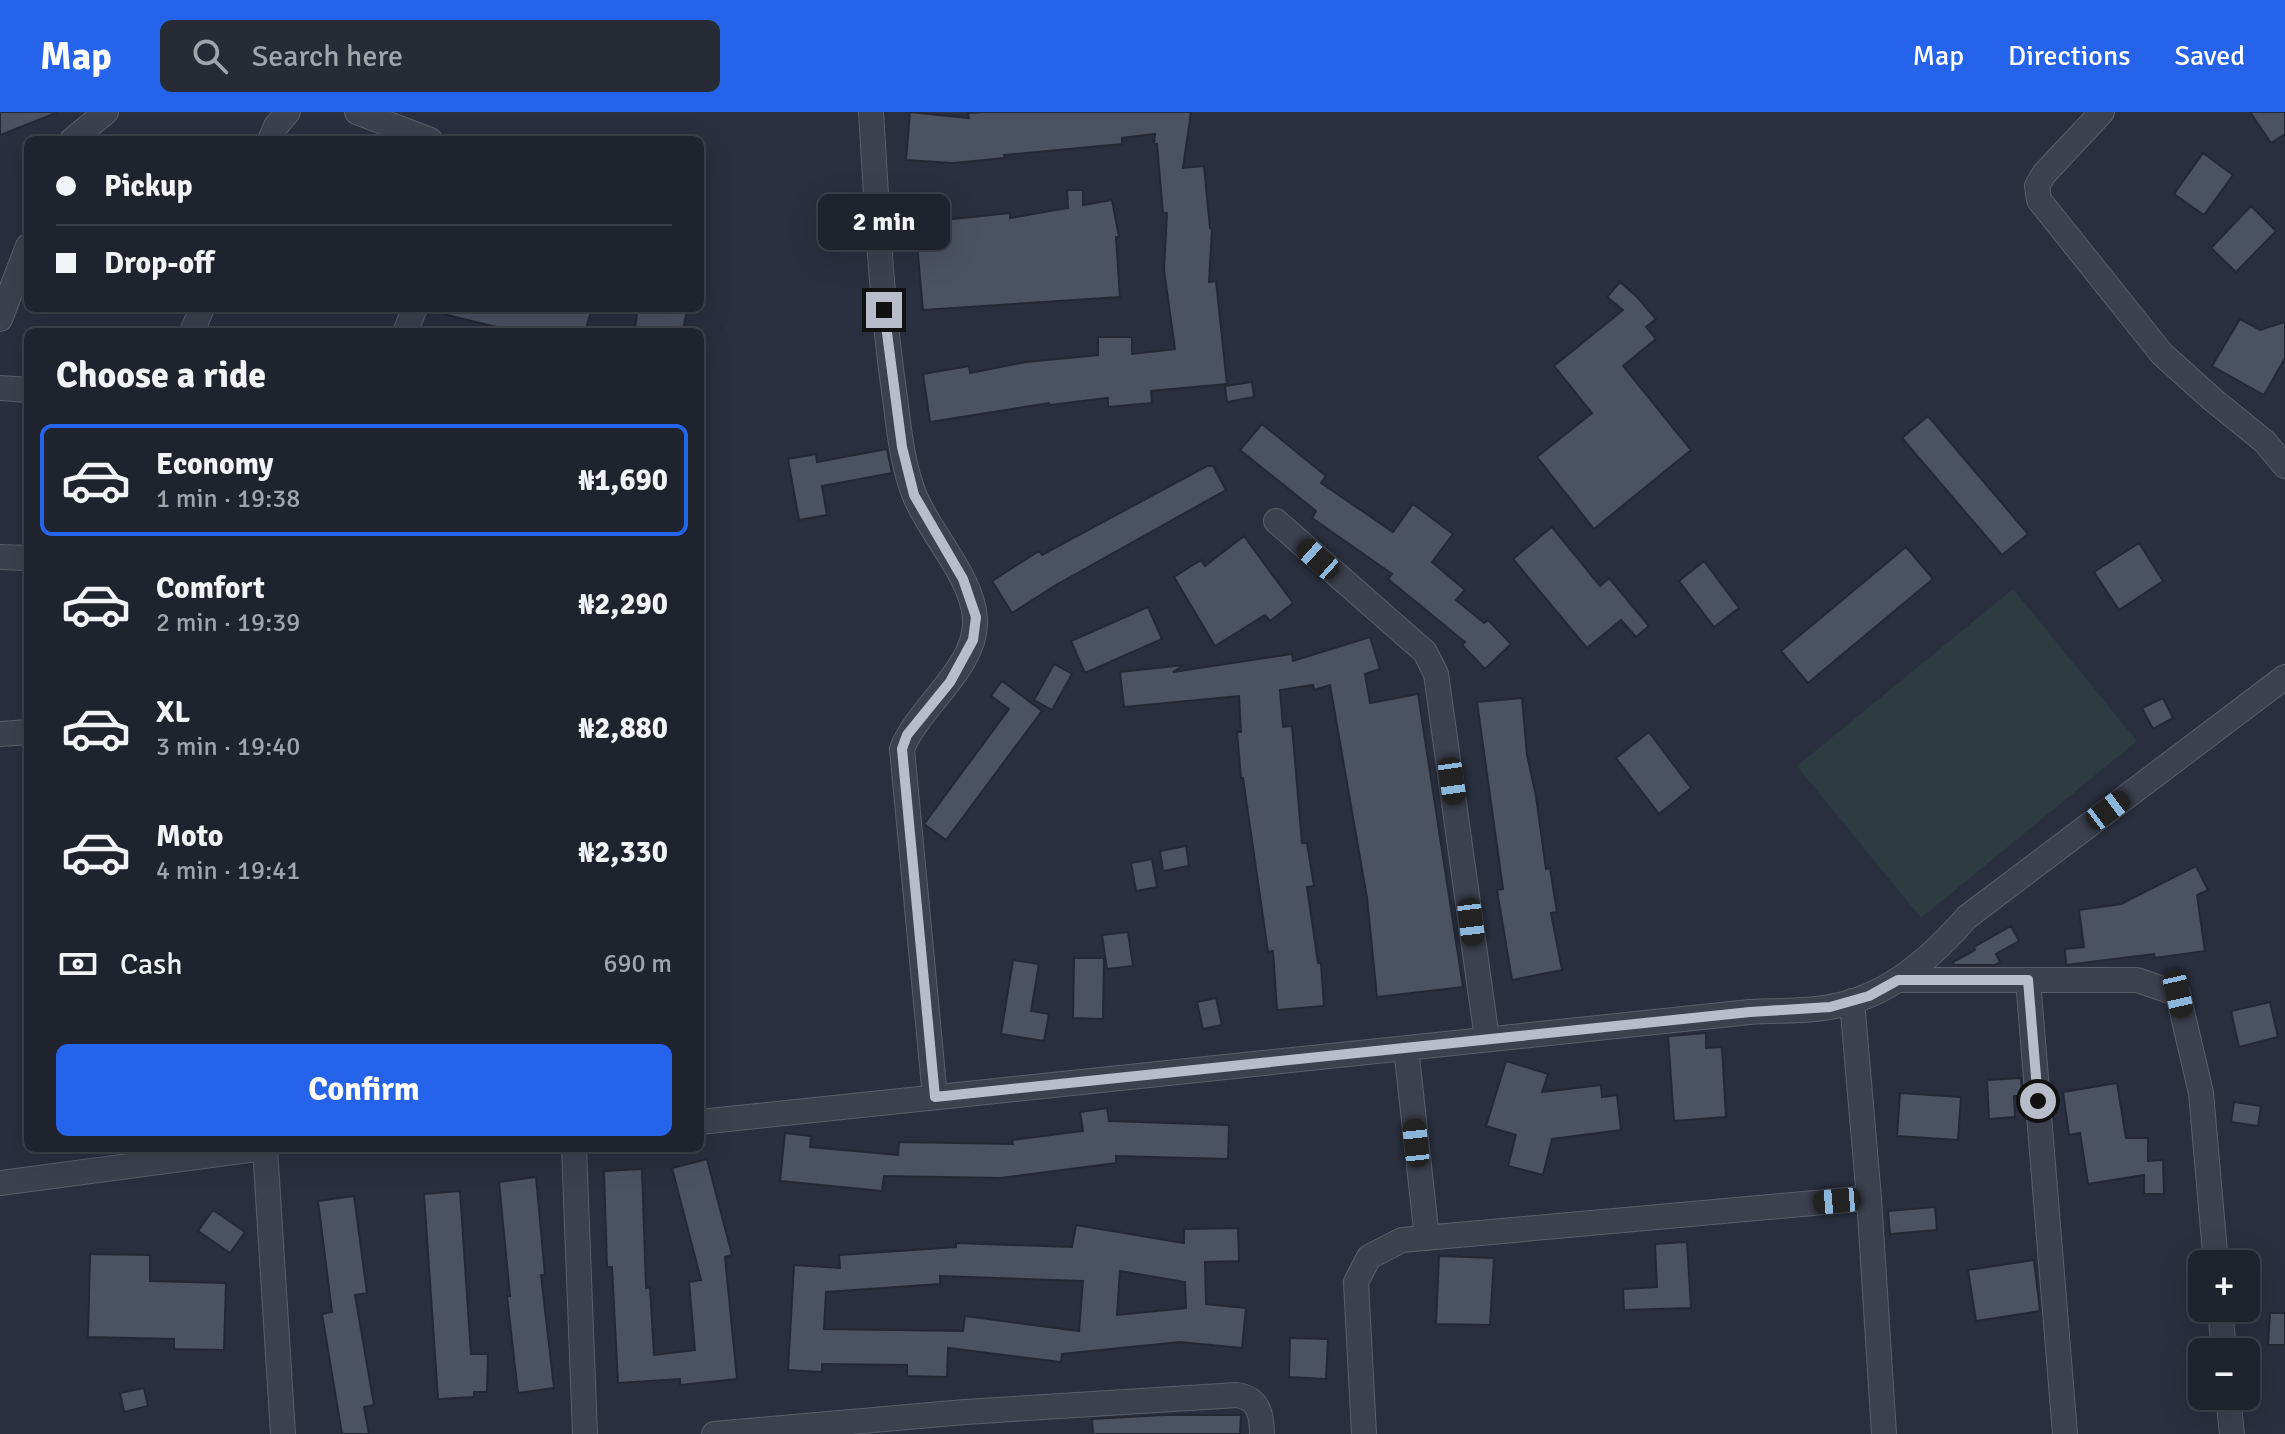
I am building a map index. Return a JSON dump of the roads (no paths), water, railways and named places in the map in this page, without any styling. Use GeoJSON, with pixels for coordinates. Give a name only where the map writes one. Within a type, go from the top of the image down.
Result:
{"type":"FeatureCollection","features":[{"type":"Feature","properties":{"kind":"street"},"geometry":{"type":"LineString","coordinates":[[77,136],[106,112]]}},
{"type":"Feature","properties":{"kind":"street"},"geometry":{"type":"LineString","coordinates":[[272,136],[288,112]]}},
{"type":"Feature","properties":{"kind":"street"},"geometry":{"type":"LineString","coordinates":[[357,112],[420,136]]}},
{"type":"Feature","properties":{"kind":"street"},"geometry":{"type":"LineString","coordinates":[[871,112],[886,339],[902,447],[914,495],[963,579],[976,617],[973,640],[950,682],[907,735],[902,749],[935,1097]]}},
{"type":"Feature","properties":{"kind":"street"},"geometry":{"type":"LineString","coordinates":[[2102,112],[2044,174],[2037,186],[2039,200],[2162,354],[2265,442],[2285,466]]}},
{"type":"Feature","properties":{"kind":"street"},"geometry":{"type":"LineString","coordinates":[[0,319],[24,256]]}},
{"type":"Feature","properties":{"kind":"street"},"geometry":{"type":"LineString","coordinates":[[0,388],[24,390]]}},
{"type":"Feature","properties":{"kind":"street"},"geometry":{"type":"LineString","coordinates":[[1276,521],[1425,652],[1436,674],[1487,1039]]}},
{"type":"Feature","properties":{"kind":"street"},"geometry":{"type":"LineString","coordinates":[[0,557],[24,558]]}},
{"type":"Feature","properties":{"kind":"street"},"geometry":{"type":"LineString","coordinates":[[704,1122],[1750,1012],[1830,1007],[1852,1001],[1869,996],[1924,962],[1967,917],[2285,677]]}},
{"type":"Feature","properties":{"kind":"street"},"geometry":{"type":"LineString","coordinates":[[0,734],[24,732]]}},
{"type":"Feature","properties":{"kind":"street"},"geometry":{"type":"LineString","coordinates":[[1898,980],[2137,980],[2178,994],[2201,1093],[2215,1250]]}},
{"type":"Feature","properties":{"kind":"street"},"geometry":{"type":"LineString","coordinates":[[2028,980],[2065,1434]]}},
{"type":"Feature","properties":{"kind":"street"},"geometry":{"type":"LineString","coordinates":[[1852,1001],[1869,1198],[1884,1434]]}},
{"type":"Feature","properties":{"kind":"street"},"geometry":{"type":"LineString","coordinates":[[1406,1048],[1427,1238]]}},
{"type":"Feature","properties":{"kind":"street"},"geometry":{"type":"LineString","coordinates":[[0,1183],[235,1152]]}},
{"type":"Feature","properties":{"kind":"street"},"geometry":{"type":"LineString","coordinates":[[265,1152],[283,1434]]}},
{"type":"Feature","properties":{"kind":"street"},"geometry":{"type":"LineString","coordinates":[[574,1152],[585,1434]]}},
{"type":"Feature","properties":{"kind":"street"},"geometry":{"type":"LineString","coordinates":[[1364,1434],[1356,1282],[1369,1257],[1402,1240],[1869,1198]]}},
{"type":"Feature","properties":{"kind":"street"},"geometry":{"type":"LineString","coordinates":[[714,1434],[965,1412],[1237,1395],[1249,1396],[1255,1403],[1262,1423],[1262,1434]]}},
{"type":"Feature","properties":{"kind":"street"},"geometry":{"type":"LineString","coordinates":[[2229,1410],[2232,1434]]}}]}
